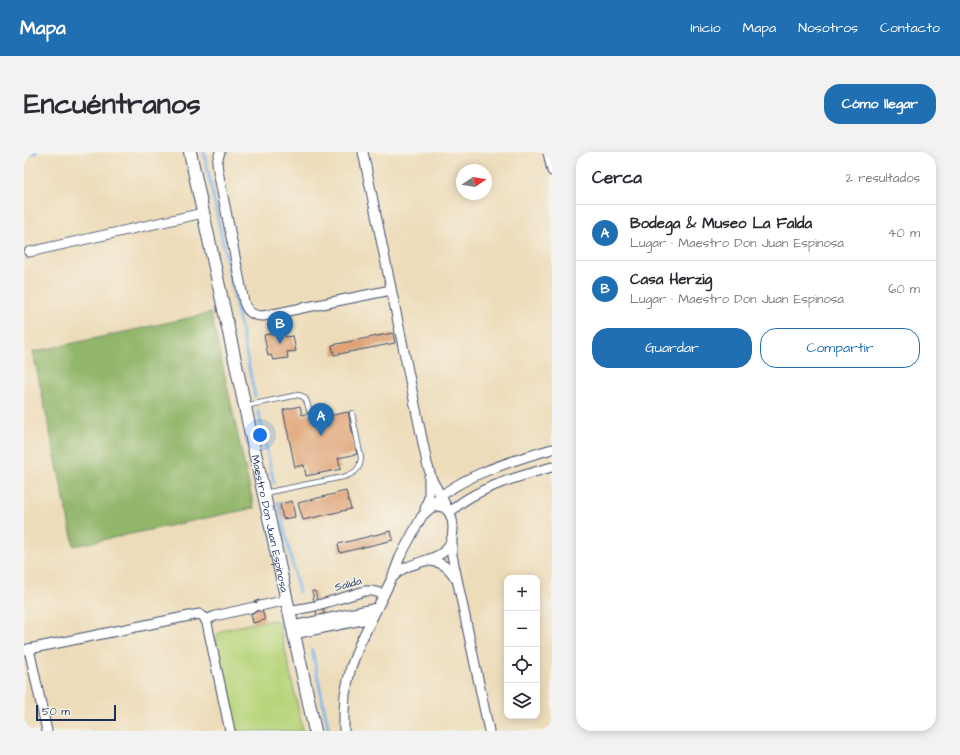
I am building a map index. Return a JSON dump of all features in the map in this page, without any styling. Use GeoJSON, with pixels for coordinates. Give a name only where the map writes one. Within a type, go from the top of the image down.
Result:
{"type":"FeatureCollection","features":[{"type":"Feature","properties":{"kind":"main road","name":"Maestro Don Juan Espinosa"},"geometry":{"type":"LineString","coordinates":[[190,152],[315,731]]}},
{"type":"Feature","properties":{"kind":"street"},"geometry":{"type":"LineString","coordinates":[[220,152],[216,162],[244,302],[251,314],[263,316],[391,290]]}},
{"type":"Feature","properties":{"kind":"street"},"geometry":{"type":"LineString","coordinates":[[363,152],[427,463],[432,480],[450,513],[453,524],[452,555],[489,731]]}},
{"type":"Feature","properties":{"kind":"street"},"geometry":{"type":"LineString","coordinates":[[548,152],[552,171]]}},
{"type":"Feature","properties":{"kind":"street"},"geometry":{"type":"LineString","coordinates":[[29,252],[203,212]]}},
{"type":"Feature","properties":{"kind":"street"},"geometry":{"type":"LineString","coordinates":[[344,731],[344,704],[347,685],[357,651],[392,578],[400,557],[425,513],[441,496],[468,479],[512,462],[552,449]]}},
{"type":"Feature","properties":{"kind":"street"},"geometry":{"type":"LineString","coordinates":[[425,513],[429,497],[427,463]]}},
{"type":"Feature","properties":{"kind":"street"},"geometry":{"type":"LineString","coordinates":[[450,513],[461,502],[475,494],[552,466]]}},
{"type":"Feature","properties":{"kind":"street"},"geometry":{"type":"LineString","coordinates":[[425,513],[435,506],[442,506],[450,513]]}},
{"type":"Feature","properties":{"kind":"street"},"geometry":{"type":"LineString","coordinates":[[392,578],[407,566],[434,558],[441,553],[449,543],[452,536]]}},
{"type":"Feature","properties":{"kind":"street"},"geometry":{"type":"LineString","coordinates":[[426,561],[444,564],[452,573],[459,585]]}},
{"type":"Feature","properties":{"kind":"street","name":"Salida"},"geometry":{"type":"LineString","coordinates":[[206,620],[215,616],[257,607],[316,605],[365,591],[384,594]]}},
{"type":"Feature","properties":{"kind":"street"},"geometry":{"type":"LineString","coordinates":[[294,630],[377,608]]}},
{"type":"Feature","properties":{"kind":"street"},"geometry":{"type":"LineString","coordinates":[[47,731],[27,650],[193,614],[202,615],[206,620],[230,731]]}},
{"type":"Feature","properties":{"kind":"street"},"geometry":{"type":"LineString","coordinates":[[294,630],[372,618]]}},
{"type":"Feature","properties":{"kind":"lane"},"geometry":{"type":"LineString","coordinates":[[245,406],[301,395],[306,401],[308,410]]}},
{"type":"Feature","properties":{"kind":"lane"},"geometry":{"type":"LineString","coordinates":[[264,493],[343,477],[351,475],[357,470],[361,463],[361,458],[352,412]]}},
{"type":"Feature","properties":{"kind":"green space"},"geometry":{"type":"Polygon","coordinates":[[[211,313],[254,508],[74,546],[33,352],[211,313]]]}},
{"type":"Feature","properties":{"kind":"green space"},"geometry":{"type":"Polygon","coordinates":[[[275,620],[279,623],[303,731],[235,731],[216,643],[217,636],[219,632],[226,629],[275,620]]]}},
{"type":"Feature","properties":{"kind":"building"},"geometry":{"type":"Polygon","coordinates":[[[284,332],[285,337],[293,336],[296,351],[287,352],[288,358],[273,360],[271,355],[268,356],[264,335],[284,332]]]}},
{"type":"Feature","properties":{"kind":"building"},"geometry":{"type":"Polygon","coordinates":[[[393,333],[395,343],[334,355],[332,345],[393,333]]]}},
{"type":"Feature","properties":{"kind":"building"},"geometry":{"type":"Polygon","coordinates":[[[300,406],[302,415],[322,411],[323,417],[348,412],[357,454],[338,458],[341,469],[306,476],[304,465],[295,467],[283,410],[300,406]]]}},
{"type":"Feature","properties":{"kind":"building"},"geometry":{"type":"Polygon","coordinates":[[[346,491],[351,509],[303,520],[298,503],[346,491]]]}},
{"type":"Feature","properties":{"kind":"building"},"geometry":{"type":"Polygon","coordinates":[[[292,501],[295,517],[283,519],[280,504],[292,501]]]}},
{"type":"Feature","properties":{"kind":"building"},"geometry":{"type":"Polygon","coordinates":[[[391,531],[393,540],[340,553],[338,544],[391,531]]]}},
{"type":"Feature","properties":{"kind":"building"},"geometry":{"type":"Polygon","coordinates":[[[312,591],[315,591],[319,609],[323,608],[324,614],[317,616],[312,591]]]}},
{"type":"Feature","properties":{"kind":"building"},"geometry":{"type":"Polygon","coordinates":[[[259,600],[265,620],[253,623],[251,614],[255,613],[253,602],[259,600]]]}},
{"type":"Feature","properties":{"kind":"waterway"},"geometry":{"type":"LineString","coordinates":[[24,155],[36,152]]}},
{"type":"Feature","properties":{"kind":"waterway"},"geometry":{"type":"LineString","coordinates":[[204,152],[255,396]]}},
{"type":"Feature","properties":{"kind":"waterway"},"geometry":{"type":"LineString","coordinates":[[258,410],[274,483]]}},
{"type":"Feature","properties":{"kind":"waterway"},"geometry":{"type":"LineString","coordinates":[[278,502],[299,592]]}},
{"type":"Feature","properties":{"kind":"waterway"},"geometry":{"type":"LineString","coordinates":[[312,650],[329,731]]}},
{"type":"Feature","properties":{"kind":"place","name":"Casa Herzig"},"geometry":{"type":"Point","coordinates":[280,344]}},
{"type":"Feature","properties":{"kind":"place","name":"Bodega & Museo La Falda"},"geometry":{"type":"Point","coordinates":[321,436]}}]}
